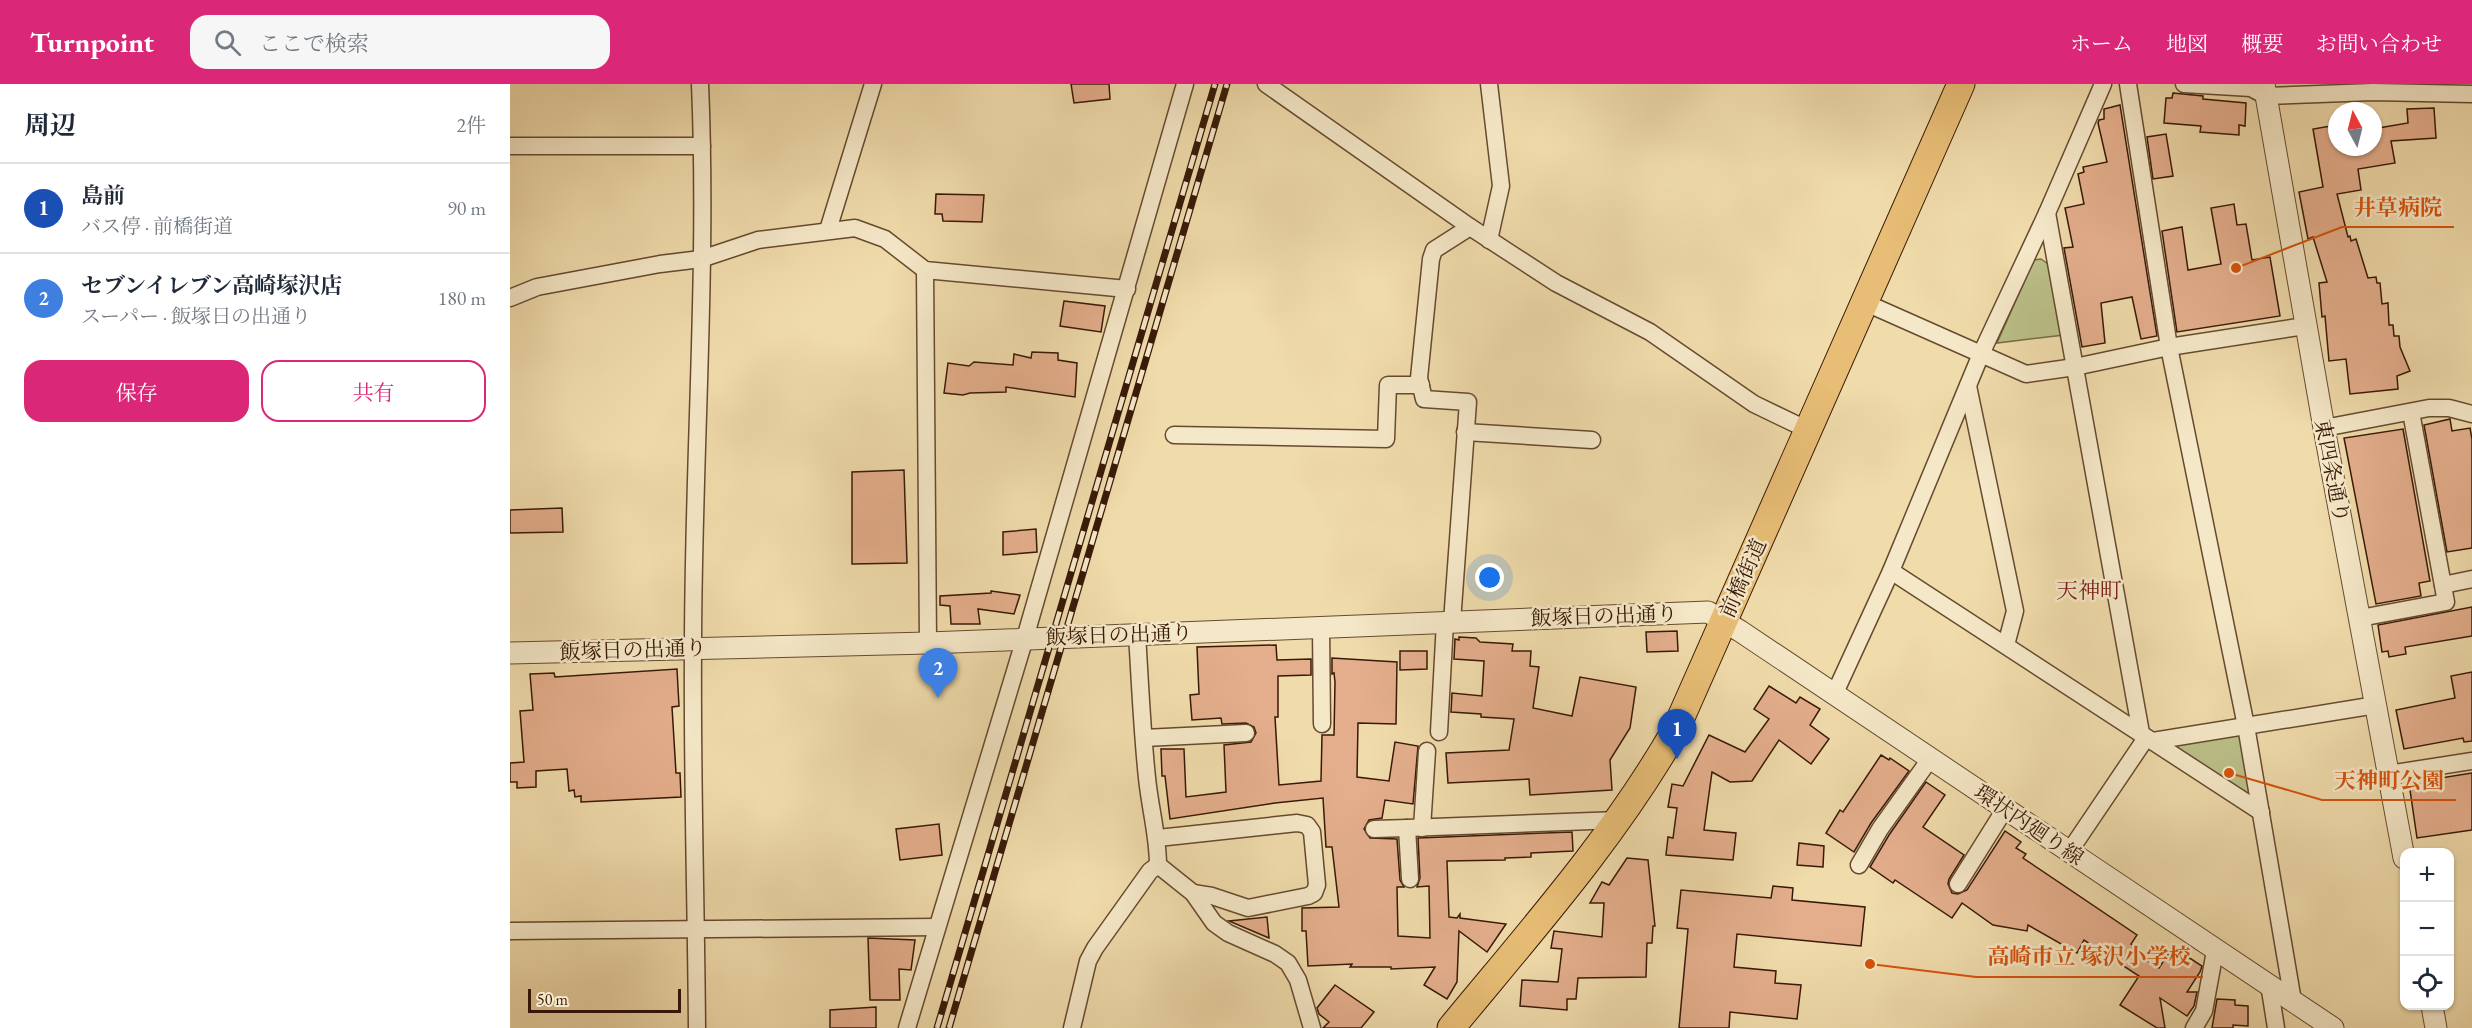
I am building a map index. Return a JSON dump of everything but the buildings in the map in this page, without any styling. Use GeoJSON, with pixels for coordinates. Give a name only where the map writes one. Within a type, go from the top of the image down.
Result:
{"type":"FeatureCollection","features":[{"type":"Feature","properties":{"kind":"main road","name":"前橋街道"},"geometry":{"type":"LineString","coordinates":[[1451,1028],[1577,875],[1619,820],[1675,731],[1961,84]]}},
{"type":"Feature","properties":{"kind":"street"},"geometry":{"type":"LineString","coordinates":[[697,1028],[693,648],[701,259],[700,84]]}},
{"type":"Feature","properties":{"kind":"street"},"geometry":{"type":"LineString","coordinates":[[828,230],[873,84]]}},
{"type":"Feature","properties":{"kind":"street"},"geometry":{"type":"LineString","coordinates":[[907,1028],[1025,638],[1185,84]]}},
{"type":"Feature","properties":{"kind":"street"},"geometry":{"type":"LineString","coordinates":[[1266,84],[1470,228],[1556,283],[1650,332],[1754,404],[1808,430]]}},
{"type":"Feature","properties":{"kind":"street"},"geometry":{"type":"LineString","coordinates":[[1488,84],[1501,186],[1489,240]]}},
{"type":"Feature","properties":{"kind":"street"},"geometry":{"type":"LineString","coordinates":[[1834,695],[1891,571],[1981,354],[2047,213],[2103,84]]}},
{"type":"Feature","properties":{"kind":"street"},"geometry":{"type":"LineString","coordinates":[[2128,84],[2169,347],[2246,726],[2293,1001]]}},
{"type":"Feature","properties":{"kind":"street"},"geometry":{"type":"LineString","coordinates":[[2184,84],[2265,90],[2373,92],[2467,90]]}},
{"type":"Feature","properties":{"kind":"street","name":"東四条通り"},"geometry":{"type":"LineString","coordinates":[[2265,90],[2324,428],[2402,848]]}},
{"type":"Feature","properties":{"kind":"street"},"geometry":{"type":"LineString","coordinates":[[510,146],[702,146]]}},
{"type":"Feature","properties":{"kind":"street"},"geometry":{"type":"LineString","coordinates":[[2047,213],[2146,737],[2069,852]]}},
{"type":"Feature","properties":{"kind":"street"},"geometry":{"type":"LineString","coordinates":[[510,298],[537,287],[660,264],[701,259],[758,240],[855,228],[885,239],[925,270],[1127,289]]}},
{"type":"Feature","properties":{"kind":"street"},"geometry":{"type":"LineString","coordinates":[[1439,732],[1468,402],[1424,399],[1419,378],[1431,259],[1434,250],[1470,228]]}},
{"type":"Feature","properties":{"kind":"street"},"geometry":{"type":"LineString","coordinates":[[925,270],[928,643]]}},
{"type":"Feature","properties":{"kind":"street"},"geometry":{"type":"LineString","coordinates":[[1866,303],[2026,374],[2075,367],[2169,347],[2306,326]]}},
{"type":"Feature","properties":{"kind":"street"},"geometry":{"type":"LineString","coordinates":[[1174,435],[1386,439],[1388,385],[1421,385]]}},
{"type":"Feature","properties":{"kind":"street"},"geometry":{"type":"LineString","coordinates":[[1968,386],[2015,611],[2006,645]]}},
{"type":"Feature","properties":{"kind":"street"},"geometry":{"type":"LineString","coordinates":[[2324,428],[2439,407],[2472,414]]}},
{"type":"Feature","properties":{"kind":"street"},"geometry":{"type":"LineString","coordinates":[[2360,618],[2446,602],[2411,412]]}},
{"type":"Feature","properties":{"kind":"street"},"geometry":{"type":"LineString","coordinates":[[1464,432],[1592,440]]}},
{"type":"Feature","properties":{"kind":"street"},"geometry":{"type":"LineString","coordinates":[[1891,571],[2261,812]]}},
{"type":"Feature","properties":{"kind":"street"},"geometry":{"type":"LineString","coordinates":[[2443,585],[2472,579]]}},
{"type":"Feature","properties":{"kind":"street","name":"飯塚日の出通り"},"geometry":{"type":"LineString","coordinates":[[510,653],[928,643],[1708,612],[1724,622]]}},
{"type":"Feature","properties":{"kind":"street","name":"環状内廻り線"},"geometry":{"type":"LineString","coordinates":[[1724,622],[2333,1028]]}},
{"type":"Feature","properties":{"kind":"street"},"geometry":{"type":"LineString","coordinates":[[1321,628],[1322,724]]}},
{"type":"Feature","properties":{"kind":"street"},"geometry":{"type":"LineString","coordinates":[[1137,634],[1148,790],[1158,838],[1158,865]]}},
{"type":"Feature","properties":{"kind":"street"},"geometry":{"type":"LineString","coordinates":[[2146,737],[2246,726],[2376,705]]}},
{"type":"Feature","properties":{"kind":"street"},"geometry":{"type":"LineString","coordinates":[[1144,738],[1246,733]]}},
{"type":"Feature","properties":{"kind":"street"},"geometry":{"type":"LineString","coordinates":[[1410,879],[1427,751]]}},
{"type":"Feature","properties":{"kind":"street"},"geometry":{"type":"LineString","coordinates":[[1859,865],[1880,829],[1930,759]]}},
{"type":"Feature","properties":{"kind":"street"},"geometry":{"type":"LineString","coordinates":[[2388,774],[2472,761]]}},
{"type":"Feature","properties":{"kind":"street"},"geometry":{"type":"LineString","coordinates":[[1958,884],[2006,809]]}},
{"type":"Feature","properties":{"kind":"street"},"geometry":{"type":"LineString","coordinates":[[1374,829],[1619,820]]}},
{"type":"Feature","properties":{"kind":"street"},"geometry":{"type":"LineString","coordinates":[[1158,838],[1297,823],[1307,825],[1312,832],[1317,885],[1314,893],[1248,908],[1212,896],[1193,893]]}},
{"type":"Feature","properties":{"kind":"street"},"geometry":{"type":"LineString","coordinates":[[1158,865],[1193,893],[1214,923],[1228,933],[1275,954],[1288,963],[1298,980],[1312,1028]]}},
{"type":"Feature","properties":{"kind":"street"},"geometry":{"type":"LineString","coordinates":[[1072,1028],[1088,961],[1150,871],[1158,865]]}},
{"type":"Feature","properties":{"kind":"street"},"geometry":{"type":"LineString","coordinates":[[510,931],[937,927]]}},
{"type":"Feature","properties":{"kind":"street"},"geometry":{"type":"LineString","coordinates":[[2194,1028],[2204,1011],[2215,951]]}},
{"type":"Feature","properties":{"kind":"street"},"geometry":{"type":"LineString","coordinates":[[2269,984],[2276,1028]]}},
{"type":"Feature","properties":{"kind":"street"},"geometry":{"type":"LineString","coordinates":[[2433,1010],[2436,1028]]}},
{"type":"Feature","properties":{"kind":"green space"},"geometry":{"type":"Polygon","coordinates":[[[2041,259],[2051,266],[2064,335],[1997,343],[2034,260],[2041,259]]]}},
{"type":"Feature","properties":{"kind":"green space"},"geometry":{"type":"Polygon","coordinates":[[[2243,729],[2256,803],[2161,742],[2243,729]]]}},
{"type":"Feature","properties":{"kind":"railway"},"geometry":{"type":"LineString","coordinates":[[937,1028],[1215,84]]}},
{"type":"Feature","properties":{"kind":"railway"},"geometry":{"type":"LineString","coordinates":[[949,1028],[1227,84]]}},
{"type":"Feature","properties":{"kind":"place","name":"井草病院"},"geometry":{"type":"Point","coordinates":[2236,268]}},
{"type":"Feature","properties":{"kind":"place","name":"セブンイレブン高崎塚沢店"},"geometry":{"type":"Point","coordinates":[938,698]}},
{"type":"Feature","properties":{"kind":"place","name":"島前"},"geometry":{"type":"Point","coordinates":[1677,759]}},
{"type":"Feature","properties":{"kind":"place","name":"天神町公園"},"geometry":{"type":"Point","coordinates":[2229,773]}},
{"type":"Feature","properties":{"kind":"place","name":"高崎市立 塚沢小学校"},"geometry":{"type":"Point","coordinates":[1870,964]}},
{"type":"Feature","properties":{"kind":"district","name":"天神町"},"geometry":{"type":"Point","coordinates":[2089,590]}}]}
